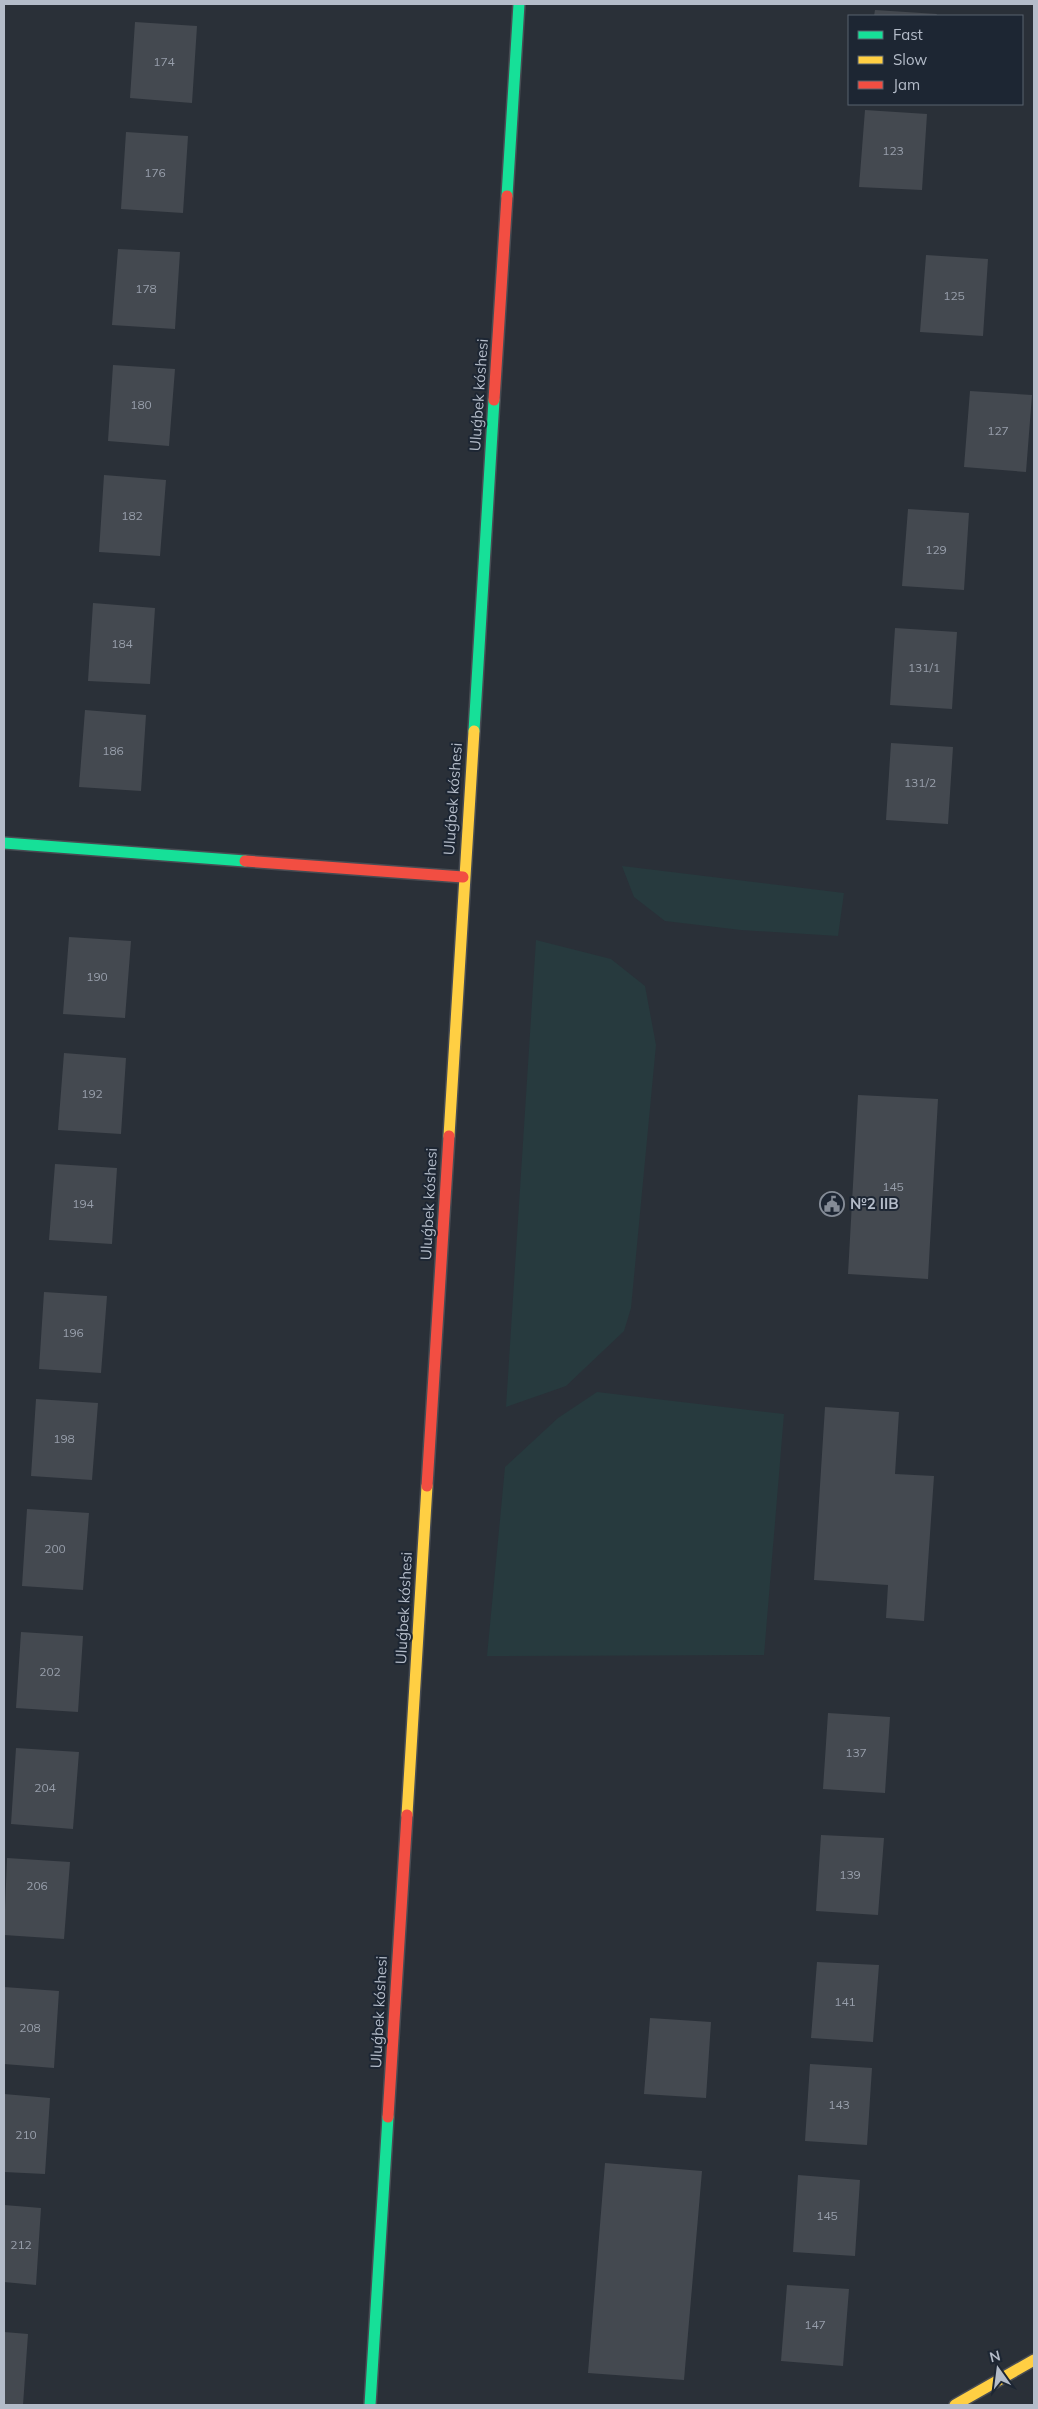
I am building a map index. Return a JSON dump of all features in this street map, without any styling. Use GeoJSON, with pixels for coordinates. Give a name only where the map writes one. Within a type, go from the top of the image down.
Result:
{"type":"FeatureCollection","features":[{"type":"Feature","properties":{"kind":"street","name":"Uluǵbek kóshesi"},"geometry":{"type":"LineString","coordinates":[[370,2405],[463,877],[519,4]]}},
{"type":"Feature","properties":{"kind":"street"},"geometry":{"type":"LineString","coordinates":[[4,843],[463,877]]}},
{"type":"Feature","properties":{"kind":"street"},"geometry":{"type":"LineString","coordinates":[[955,2405],[1034,2360]]}},
{"type":"Feature","properties":{"kind":"green space"},"geometry":{"type":"Polygon","coordinates":[[[622,866],[844,893],[838,936],[741,930],[665,921],[634,897],[622,866]]]}},
{"type":"Feature","properties":{"kind":"green space"},"geometry":{"type":"Polygon","coordinates":[[[536,940],[611,959],[645,986],[656,1045],[631,1308],[624,1331],[566,1386],[506,1407],[536,940]]]}},
{"type":"Feature","properties":{"kind":"green space"},"geometry":{"type":"Polygon","coordinates":[[[597,1392],[784,1414],[764,1655],[487,1656],[505,1467],[558,1418],[597,1392]]]}},
{"type":"Feature","properties":{"kind":"building"},"geometry":{"type":"Polygon","coordinates":[[[875,10],[937,14],[936,15],[874,15],[875,10]]]}},
{"type":"Feature","properties":{"kind":"building"},"geometry":{"type":"Polygon","coordinates":[[[135,22],[197,26],[192,103],[130,98],[135,22]]]}},
{"type":"Feature","properties":{"kind":"building"},"geometry":{"type":"Polygon","coordinates":[[[865,110],[927,114],[922,190],[859,187],[865,110]]]}},
{"type":"Feature","properties":{"kind":"building"},"geometry":{"type":"Polygon","coordinates":[[[126,132],[188,136],[183,213],[121,209],[126,132]]]}},
{"type":"Feature","properties":{"kind":"building"},"geometry":{"type":"Polygon","coordinates":[[[118,249],[180,252],[175,329],[112,325],[118,249]]]}},
{"type":"Feature","properties":{"kind":"building"},"geometry":{"type":"Polygon","coordinates":[[[926,255],[988,259],[983,336],[920,332],[926,255]]]}},
{"type":"Feature","properties":{"kind":"building"},"geometry":{"type":"Polygon","coordinates":[[[113,365],[175,369],[169,446],[108,441],[113,365]]]}},
{"type":"Feature","properties":{"kind":"building"},"geometry":{"type":"Polygon","coordinates":[[[970,391],[1032,395],[1026,472],[964,467],[970,391]]]}},
{"type":"Feature","properties":{"kind":"building"},"geometry":{"type":"Polygon","coordinates":[[[104,475],[166,480],[160,556],[99,552],[104,475]]]}},
{"type":"Feature","properties":{"kind":"building"},"geometry":{"type":"Polygon","coordinates":[[[908,509],[969,513],[964,590],[902,586],[908,509]]]}},
{"type":"Feature","properties":{"kind":"building"},"geometry":{"type":"Polygon","coordinates":[[[93,603],[155,608],[150,684],[88,681],[93,603]]]}},
{"type":"Feature","properties":{"kind":"building"},"geometry":{"type":"Polygon","coordinates":[[[895,628],[957,632],[952,709],[890,705],[895,628]]]}},
{"type":"Feature","properties":{"kind":"building"},"geometry":{"type":"Polygon","coordinates":[[[85,710],[146,715],[141,791],[79,787],[85,710]]]}},
{"type":"Feature","properties":{"kind":"building"},"geometry":{"type":"Polygon","coordinates":[[[891,743],[953,747],[948,824],[886,820],[891,743]]]}},
{"type":"Feature","properties":{"kind":"building"},"geometry":{"type":"Polygon","coordinates":[[[69,937],[131,941],[125,1018],[63,1014],[69,937]]]}},
{"type":"Feature","properties":{"kind":"building"},"geometry":{"type":"Polygon","coordinates":[[[64,1053],[126,1058],[121,1134],[58,1130],[64,1053]]]}},
{"type":"Feature","properties":{"kind":"building"},"geometry":{"type":"Polygon","coordinates":[[[858,1095],[938,1099],[928,1279],[848,1274],[858,1095]]]}},
{"type":"Feature","properties":{"kind":"building"},"geometry":{"type":"Polygon","coordinates":[[[55,1164],[117,1168],[112,1244],[49,1240],[55,1164]]]}},
{"type":"Feature","properties":{"kind":"building"},"geometry":{"type":"Polygon","coordinates":[[[44,1292],[107,1296],[101,1373],[39,1369],[44,1292]]]}},
{"type":"Feature","properties":{"kind":"building"},"geometry":{"type":"Polygon","coordinates":[[[36,1399],[98,1403],[92,1480],[31,1476],[36,1399]]]}},
{"type":"Feature","properties":{"kind":"building"},"geometry":{"type":"Polygon","coordinates":[[[825,1407],[899,1412],[895,1474],[934,1476],[924,1621],[886,1618],[888,1585],[814,1580],[825,1407]]]}},
{"type":"Feature","properties":{"kind":"building"},"geometry":{"type":"Polygon","coordinates":[[[27,1509],[89,1513],[83,1590],[22,1586],[27,1509]]]}},
{"type":"Feature","properties":{"kind":"building"},"geometry":{"type":"Polygon","coordinates":[[[21,1632],[83,1636],[78,1712],[16,1708],[21,1632]]]}},
{"type":"Feature","properties":{"kind":"building"},"geometry":{"type":"Polygon","coordinates":[[[828,1713],[890,1717],[885,1793],[823,1789],[828,1713]]]}},
{"type":"Feature","properties":{"kind":"building"},"geometry":{"type":"Polygon","coordinates":[[[16,1748],[79,1752],[73,1829],[11,1824],[16,1748]]]}},
{"type":"Feature","properties":{"kind":"building"},"geometry":{"type":"Polygon","coordinates":[[[821,1835],[884,1838],[878,1915],[816,1911],[821,1835]]]}},
{"type":"Feature","properties":{"kind":"building"},"geometry":{"type":"Polygon","coordinates":[[[7,1858],[70,1862],[64,1939],[4,1935],[7,1858]]]}},
{"type":"Feature","properties":{"kind":"building"},"geometry":{"type":"Polygon","coordinates":[[[817,1962],[879,1965],[873,2042],[811,2038],[817,1962]]]}},
{"type":"Feature","properties":{"kind":"building"},"geometry":{"type":"Polygon","coordinates":[[[4,1987],[59,1991],[54,2068],[4,2064],[4,1987]]]}},
{"type":"Feature","properties":{"kind":"building"},"geometry":{"type":"Polygon","coordinates":[[[650,2018],[711,2022],[706,2098],[644,2094],[650,2018]]]}},
{"type":"Feature","properties":{"kind":"building"},"geometry":{"type":"Polygon","coordinates":[[[810,2064],[872,2068],[867,2145],[805,2141],[810,2064]]]}},
{"type":"Feature","properties":{"kind":"building"},"geometry":{"type":"Polygon","coordinates":[[[4,2094],[50,2098],[45,2174],[4,2172],[4,2094]]]}},
{"type":"Feature","properties":{"kind":"building"},"geometry":{"type":"Polygon","coordinates":[[[605,2163],[702,2171],[684,2380],[588,2373],[605,2163]]]}},
{"type":"Feature","properties":{"kind":"building"},"geometry":{"type":"Polygon","coordinates":[[[798,2175],[860,2180],[855,2256],[793,2252],[798,2175]]]}},
{"type":"Feature","properties":{"kind":"building"},"geometry":{"type":"Polygon","coordinates":[[[4,2205],[41,2208],[36,2285],[4,2282],[4,2205]]]}},
{"type":"Feature","properties":{"kind":"building"},"geometry":{"type":"Polygon","coordinates":[[[787,2285],[849,2289],[843,2366],[781,2361],[787,2285]]]}},
{"type":"Feature","properties":{"kind":"building"},"geometry":{"type":"Polygon","coordinates":[[[4,2332],[28,2334],[23,2405],[4,2405],[4,2332]]]}},
{"type":"Feature","properties":{"kind":"traffic: fast"},"geometry":{"type":"LineString","coordinates":[[507,196],[519,4]]}},
{"type":"Feature","properties":{"kind":"traffic: fast"},"geometry":{"type":"LineString","coordinates":[[474,731],[494,400]]}},
{"type":"Feature","properties":{"kind":"traffic: fast"},"geometry":{"type":"LineString","coordinates":[[4,843],[245,861]]}},
{"type":"Feature","properties":{"kind":"traffic: fast"},"geometry":{"type":"LineString","coordinates":[[370,2405],[388,2117]]}},
{"type":"Feature","properties":{"kind":"traffic: slow"},"geometry":{"type":"LineString","coordinates":[[449,1136],[474,731]]}},
{"type":"Feature","properties":{"kind":"traffic: slow"},"geometry":{"type":"LineString","coordinates":[[407,1815],[427,1486]]}},
{"type":"Feature","properties":{"kind":"traffic: slow"},"geometry":{"type":"LineString","coordinates":[[955,2405],[1034,2360]]}},
{"type":"Feature","properties":{"kind":"traffic: jam"},"geometry":{"type":"LineString","coordinates":[[494,400],[507,196]]}},
{"type":"Feature","properties":{"kind":"traffic: jam"},"geometry":{"type":"LineString","coordinates":[[245,861],[463,877]]}},
{"type":"Feature","properties":{"kind":"traffic: jam"},"geometry":{"type":"LineString","coordinates":[[427,1486],[449,1136]]}},
{"type":"Feature","properties":{"kind":"traffic: jam"},"geometry":{"type":"LineString","coordinates":[[388,2117],[407,1815]]}},
{"type":"Feature","properties":{"kind":"place","name":"№2 IIB"},"geometry":{"type":"Point","coordinates":[832,1204]}}]}
